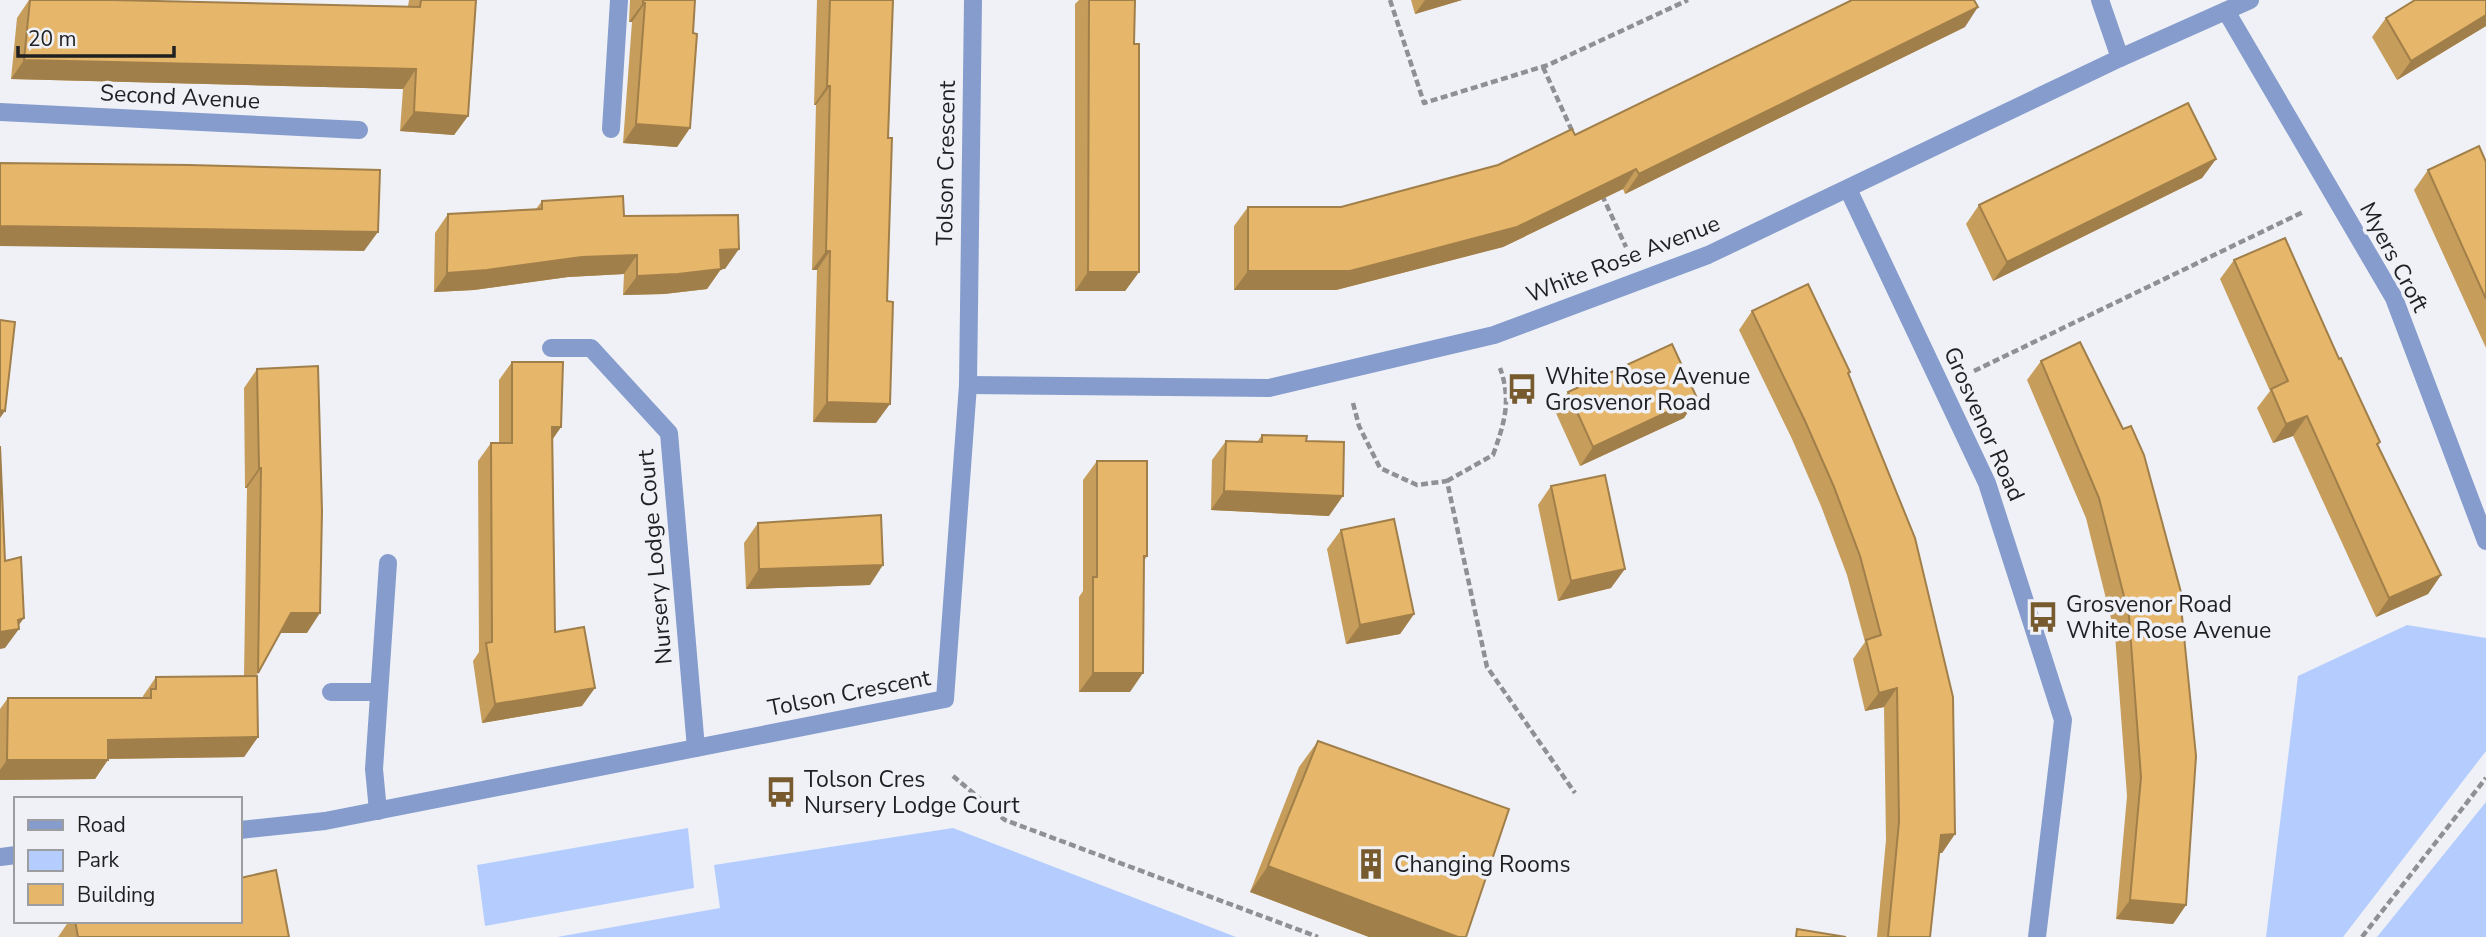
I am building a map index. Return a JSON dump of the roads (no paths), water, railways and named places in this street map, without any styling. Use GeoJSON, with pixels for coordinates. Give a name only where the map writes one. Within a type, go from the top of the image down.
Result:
{"type":"FeatureCollection","features":[{"type":"Feature","properties":{"kind":"street"},"geometry":{"type":"LineString","coordinates":[[611,129],[619,0]]}},
{"type":"Feature","properties":{"kind":"street","name":"Tolson Crescent"},"geometry":{"type":"LineString","coordinates":[[242,831],[325,821],[945,699],[968,385],[973,0]]}},
{"type":"Feature","properties":{"kind":"street"},"geometry":{"type":"LineString","coordinates":[[2100,0],[2120,58]]}},
{"type":"Feature","properties":{"kind":"street","name":"White Rose Avenue"},"geometry":{"type":"LineString","coordinates":[[968,385],[1269,388],[1488,336],[1709,256],[2120,58],[2250,0]]}},
{"type":"Feature","properties":{"kind":"street","name":"Myers Croft"},"geometry":{"type":"LineString","coordinates":[[2226,11],[2394,298],[2486,541]]}},
{"type":"Feature","properties":{"kind":"street","name":"Second Avenue"},"geometry":{"type":"LineString","coordinates":[[0,112],[359,130]]}},
{"type":"Feature","properties":{"kind":"street","name":"Grosvenor Road"},"geometry":{"type":"LineString","coordinates":[[1848,189],[1987,483],[2063,720],[2037,937]]}},
{"type":"Feature","properties":{"kind":"street","name":"Nursery Lodge Court"},"geometry":{"type":"LineString","coordinates":[[551,348],[591,348],[669,433],[696,748]]}},
{"type":"Feature","properties":{"kind":"street"},"geometry":{"type":"LineString","coordinates":[[378,811],[374,769],[388,563]]}},
{"type":"Feature","properties":{"kind":"street"},"geometry":{"type":"LineString","coordinates":[[331,692],[379,692]]}},
{"type":"Feature","properties":{"kind":"place","name":"White Rose Avenue Grosvenor Road"},"geometry":{"type":"Point","coordinates":[1522,389]}},
{"type":"Feature","properties":{"kind":"place","name":"Grosvenor Road White Rose Avenue"},"geometry":{"type":"Point","coordinates":[2043,617]}},
{"type":"Feature","properties":{"kind":"place","name":"Tolson Cres Nursery Lodge Court"},"geometry":{"type":"Point","coordinates":[781,792]}},
{"type":"Feature","properties":{"kind":"place","name":"Changing Rooms"},"geometry":{"type":"Point","coordinates":[1371,864]}}]}
